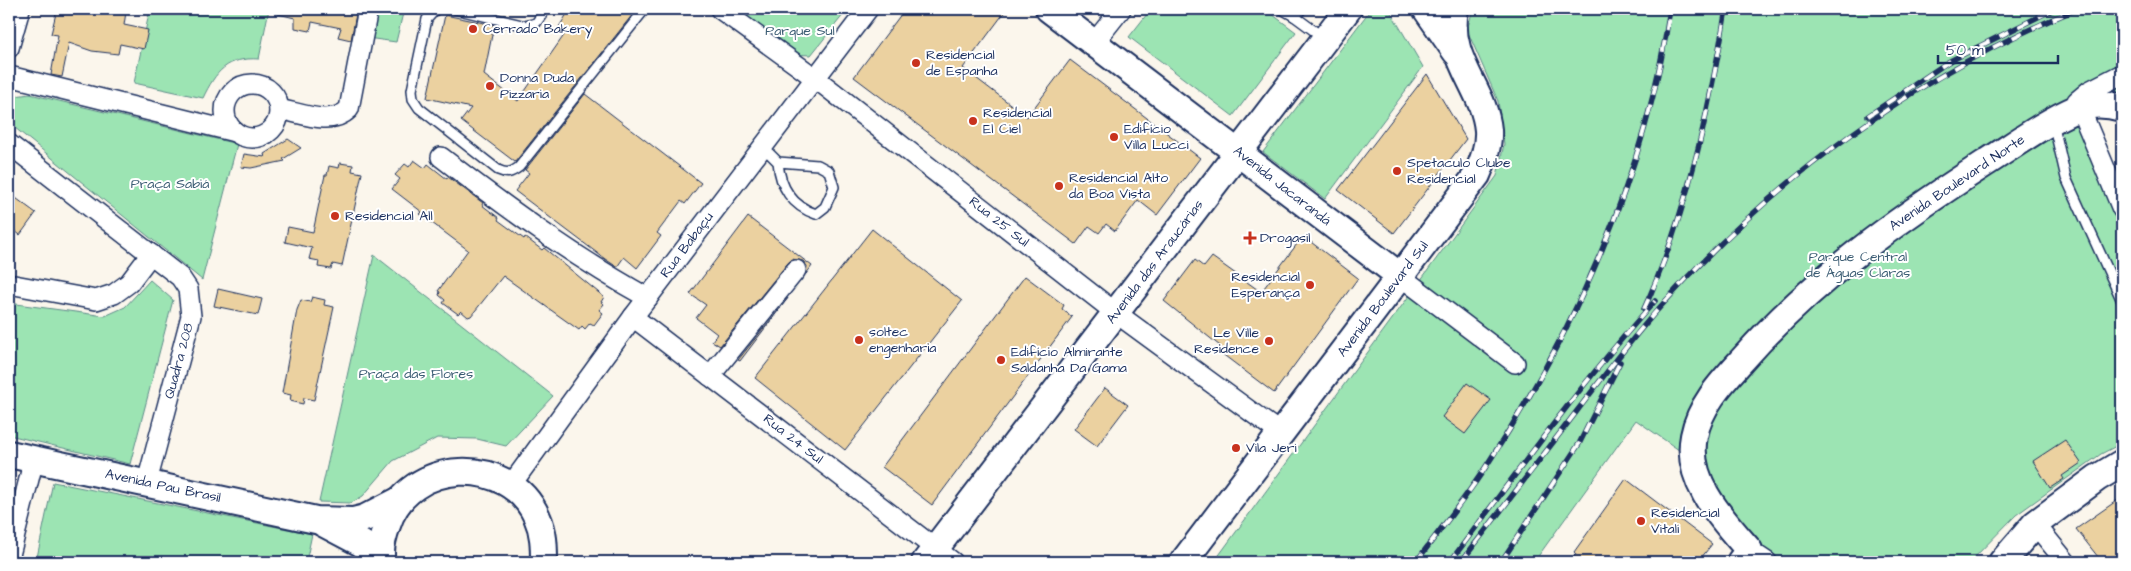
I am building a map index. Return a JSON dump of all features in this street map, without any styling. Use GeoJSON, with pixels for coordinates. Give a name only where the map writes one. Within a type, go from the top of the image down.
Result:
{"type":"FeatureCollection","features":[{"type":"Feature","properties":{"kind":"street"},"geometry":{"type":"LineString","coordinates":[[10,41],[20,9]]}},
{"type":"Feature","properties":{"kind":"street"},"geometry":{"type":"LineString","coordinates":[[280,109],[330,119],[341,117],[349,109],[368,9]]}},
{"type":"Feature","properties":{"kind":"street","name":"Rua 25 Sul"},"geometry":{"type":"LineString","coordinates":[[720,9],[815,78],[1116,313],[1280,434]]}},
{"type":"Feature","properties":{"kind":"street","name":"Rua Babaçu"},"geometry":{"type":"LineString","coordinates":[[511,485],[633,317],[868,9]]}},
{"type":"Feature","properties":{"kind":"street","name":"Avenida Jacarandá"},"geometry":{"type":"LineString","coordinates":[[1049,9],[1515,363]]}},
{"type":"Feature","properties":{"kind":"street"},"geometry":{"type":"LineString","coordinates":[[1094,43],[1121,9]]}},
{"type":"Feature","properties":{"kind":"street","name":"Avenida das Araucárias"},"geometry":{"type":"LineString","coordinates":[[938,558],[1116,313],[1348,9]]}},
{"type":"Feature","properties":{"kind":"street"},"geometry":{"type":"LineString","coordinates":[[1426,9],[1458,55]]}},
{"type":"Feature","properties":{"kind":"street","name":"Avenida Boulevard Sul"},"geometry":{"type":"LineString","coordinates":[[1183,562],[1477,175],[1486,154],[1488,131],[1484,110],[1458,55],[1455,9]]}},
{"type":"Feature","properties":{"kind":"street"},"geometry":{"type":"LineString","coordinates":[[2122,74],[2079,97],[2077,101],[2122,209]]}},
{"type":"Feature","properties":{"kind":"street"},"geometry":{"type":"LineString","coordinates":[[9,76],[195,120],[252,138],[260,137],[275,126],[280,109],[273,93],[266,87],[249,83],[233,92],[225,107],[195,120]]}},
{"type":"Feature","properties":{"kind":"street","name":"Avenida Boulevard Norte"},"geometry":{"type":"LineString","coordinates":[[1752,558],[1717,513],[1701,486],[1692,456],[1694,436],[1701,413],[1721,384],[1770,329],[1813,289],[1905,216],[2026,137],[2079,108],[2106,104],[2122,108]]}},
{"type":"Feature","properties":{"kind":"street"},"geometry":{"type":"LineString","coordinates":[[225,107],[229,125],[235,132]]}},
{"type":"Feature","properties":{"kind":"street","name":"Quadra 208"},"geometry":{"type":"LineString","coordinates":[[9,144],[180,277],[188,288],[191,316],[147,482]]}},
{"type":"Feature","properties":{"kind":"street"},"geometry":{"type":"LineString","coordinates":[[441,157],[514,213],[564,248],[648,298]]}},
{"type":"Feature","properties":{"kind":"street"},"geometry":{"type":"LineString","coordinates":[[9,284],[96,300],[114,294],[129,283],[151,254]]}},
{"type":"Feature","properties":{"kind":"street"},"geometry":{"type":"LineString","coordinates":[[710,376],[796,270]]}},
{"type":"Feature","properties":{"kind":"street","name":"Rua 24 Sul"},"geometry":{"type":"LineString","coordinates":[[633,317],[938,558]]}},
{"type":"Feature","properties":{"kind":"street","name":"Avenida Pau Brasil"},"geometry":{"type":"LineString","coordinates":[[9,454],[147,482],[316,520],[353,521],[365,518],[400,500]]}},
{"type":"Feature","properties":{"kind":"street"},"geometry":{"type":"LineString","coordinates":[[9,559],[34,459]]}},
{"type":"Feature","properties":{"kind":"street"},"geometry":{"type":"LineString","coordinates":[[2002,562],[2035,524],[2097,478],[2122,463]]}},
{"type":"Feature","properties":{"kind":"street"},"geometry":{"type":"LineString","coordinates":[[382,560],[382,537],[389,517],[400,500],[421,482],[448,472],[476,471],[511,485],[523,496],[537,516],[544,541],[544,562]]}},
{"type":"Feature","properties":{"kind":"street","name":"Avenida Pau Brasil"},"geometry":{"type":"LineString","coordinates":[[316,520],[361,543],[382,560]]}},
{"type":"Feature","properties":{"kind":"street"},"geometry":{"type":"LineString","coordinates":[[2035,524],[2059,560]]}},
{"type":"Feature","properties":{"kind":"lane"},"geometry":{"type":"LineString","coordinates":[[436,9],[427,19],[412,90],[413,99],[419,108],[498,170],[505,173],[512,173],[519,167],[645,9]]}},
{"type":"Feature","properties":{"kind":"lane"},"geometry":{"type":"LineString","coordinates":[[455,9],[526,26],[536,23],[546,9]]}},
{"type":"Feature","properties":{"kind":"lane"},"geometry":{"type":"LineString","coordinates":[[1282,9],[1325,38]]}},
{"type":"Feature","properties":{"kind":"lane"},"geometry":{"type":"LineString","coordinates":[[1294,16],[1302,9]]}},
{"type":"Feature","properties":{"kind":"lane"},"geometry":{"type":"LineString","coordinates":[[2053,122],[2066,178],[2122,301]]}},
{"type":"Feature","properties":{"kind":"lane"},"geometry":{"type":"LineString","coordinates":[[763,147],[778,162],[779,174],[788,195],[804,210],[816,214],[825,207],[834,187],[829,172],[818,165],[778,162]]}},
{"type":"Feature","properties":{"kind":"green space"},"geometry":{"type":"Polygon","coordinates":[[[150,9],[269,9],[259,59],[239,60],[231,63],[218,73],[203,98],[134,83],[150,9]]]}},
{"type":"Feature","properties":{"kind":"green space"},"geometry":{"type":"Polygon","coordinates":[[[373,9],[404,9],[396,42],[367,38],[373,9]]]}},
{"type":"Feature","properties":{"kind":"green space","name":"Parque Sul"},"geometry":{"type":"Polygon","coordinates":[[[732,9],[848,9],[811,55],[791,54],[732,9]]]}},
{"type":"Feature","properties":{"kind":"green space"},"geometry":{"type":"Polygon","coordinates":[[[1151,9],[1265,9],[1296,32],[1233,116],[1129,37],[1151,9]]]}},
{"type":"Feature","properties":{"kind":"green space"},"geometry":{"type":"Polygon","coordinates":[[[1371,9],[1389,9],[1423,67],[1325,199],[1263,152],[1371,9]]]}},
{"type":"Feature","properties":{"kind":"green space","name":"Parque Central de Águas Claras"},"geometry":{"type":"Polygon","coordinates":[[[1473,9],[2122,9],[2122,100],[2066,101],[2122,230],[2122,443],[2101,454],[2016,515],[1970,562],[1782,562],[1735,528],[1696,462],[1636,420],[1534,562],[1214,562],[1497,176],[1504,144],[1498,101],[1467,30],[1473,9]]]}},
{"type":"Feature","properties":{"kind":"green space","name":"Praça Sabiá"},"geometry":{"type":"Polygon","coordinates":[[[30,94],[237,144],[202,280],[9,123],[9,110],[15,96],[30,94]]]}},
{"type":"Feature","properties":{"kind":"green space","name":"Praça das Flores"},"geometry":{"type":"Polygon","coordinates":[[[374,255],[553,396],[506,446],[477,439],[437,438],[393,461],[363,496],[351,503],[319,502],[374,255]]]}},
{"type":"Feature","properties":{"kind":"green space"},"geometry":{"type":"Polygon","coordinates":[[[150,280],[173,300],[130,464],[9,435],[9,303],[105,316],[125,307],[150,280]]]}},
{"type":"Feature","properties":{"kind":"green space"},"geometry":{"type":"Polygon","coordinates":[[[53,482],[312,534],[306,562],[36,562],[53,482]]]}},
{"type":"Feature","properties":{"kind":"building"},"geometry":{"type":"Polygon","coordinates":[[[57,9],[113,9],[126,12],[124,25],[148,30],[144,49],[120,44],[118,54],[92,51],[69,43],[62,77],[51,75],[58,35],[51,34],[57,9]]]}},
{"type":"Feature","properties":{"kind":"building"},"geometry":{"type":"Polygon","coordinates":[[[279,9],[357,9],[351,40],[338,37],[341,28],[312,22],[310,31],[295,28],[295,18],[278,14],[279,9]]]}},
{"type":"Feature","properties":{"kind":"building"},"geometry":{"type":"Polygon","coordinates":[[[570,9],[637,9],[515,162],[461,121],[471,108],[427,98],[445,15],[494,25],[484,75],[518,101],[567,31],[559,27],[570,9]]]}},
{"type":"Feature","properties":{"kind":"building"},"geometry":{"type":"Polygon","coordinates":[[[905,9],[1007,9],[963,68],[1027,117],[1070,60],[1200,158],[1157,215],[1138,200],[1115,231],[1106,224],[1099,233],[1089,226],[1076,244],[854,77],[905,9]]]}},
{"type":"Feature","properties":{"kind":"building","name":"Spetaculo Clube Residencial"},"geometry":{"type":"Polygon","coordinates":[[[1427,74],[1466,139],[1394,233],[1338,190],[1427,74]]]}},
{"type":"Feature","properties":{"kind":"building"},"geometry":{"type":"Polygon","coordinates":[[[585,94],[701,183],[685,204],[681,201],[657,233],[661,236],[637,268],[624,257],[617,267],[515,191],[529,173],[525,170],[585,94]]]}},
{"type":"Feature","properties":{"kind":"building"},"geometry":{"type":"Polygon","coordinates":[[[288,139],[301,148],[283,159],[285,161],[251,168],[241,167],[244,154],[265,157],[264,154],[288,139]]]}},
{"type":"Feature","properties":{"kind":"building"},"geometry":{"type":"Polygon","coordinates":[[[414,160],[425,168],[428,164],[447,179],[448,177],[483,203],[482,205],[499,218],[498,220],[542,250],[544,248],[604,297],[601,302],[604,304],[599,310],[603,313],[594,325],[590,323],[585,329],[582,326],[579,330],[503,276],[471,316],[468,317],[461,311],[458,314],[443,303],[445,300],[439,295],[440,292],[438,291],[468,250],[420,214],[422,212],[392,189],[400,179],[395,175],[405,164],[409,167],[414,160]]]}},
{"type":"Feature","properties":{"kind":"building","name":"Residencial All"},"geometry":{"type":"Polygon","coordinates":[[[340,163],[353,165],[352,171],[362,173],[342,266],[333,264],[331,269],[318,267],[319,261],[309,259],[312,248],[285,242],[288,227],[313,232],[325,175],[327,175],[329,166],[339,168],[340,163]]]}},
{"type":"Feature","properties":{"kind":"building"},"geometry":{"type":"Polygon","coordinates":[[[9,193],[36,213],[20,235],[9,226],[9,193]]]}},
{"type":"Feature","properties":{"kind":"building"},"geometry":{"type":"Polygon","coordinates":[[[748,217],[812,266],[806,274],[807,266],[803,261],[792,259],[720,346],[712,341],[717,334],[696,318],[706,305],[690,294],[748,217]]]}},
{"type":"Feature","properties":{"kind":"building","name":"soltec engenharia"},"geometry":{"type":"Polygon","coordinates":[[[872,229],[962,301],[845,450],[755,378],[872,229]]]}},
{"type":"Feature","properties":{"kind":"building"},"geometry":{"type":"Polygon","coordinates":[[[1303,236],[1358,278],[1274,393],[1217,350],[1220,346],[1164,301],[1195,260],[1204,267],[1212,257],[1261,292],[1303,236]]]}},
{"type":"Feature","properties":{"kind":"building","name":"Edifício Almirante Saldanha Da Gama"},"geometry":{"type":"Polygon","coordinates":[[[1025,276],[1064,305],[1062,309],[1072,317],[932,505],[882,467],[1025,276]]]}},
{"type":"Feature","properties":{"kind":"building"},"geometry":{"type":"Polygon","coordinates":[[[218,289],[262,299],[258,315],[214,306],[218,289]]]}},
{"type":"Feature","properties":{"kind":"building"},"geometry":{"type":"Polygon","coordinates":[[[312,297],[325,300],[324,305],[334,307],[314,400],[304,398],[303,404],[290,401],[291,395],[282,393],[297,310],[301,300],[310,302],[312,297]]]}},
{"type":"Feature","properties":{"kind":"building"},"geometry":{"type":"Polygon","coordinates":[[[788,298],[740,361],[738,360],[788,298]]]}},
{"type":"Feature","properties":{"kind":"building"},"geometry":{"type":"Polygon","coordinates":[[[1467,383],[1491,400],[1465,434],[1442,417],[1467,383]]]}},
{"type":"Feature","properties":{"kind":"building"},"geometry":{"type":"Polygon","coordinates":[[[1105,388],[1128,405],[1097,446],[1074,429],[1105,388]]]}},
{"type":"Feature","properties":{"kind":"building"},"geometry":{"type":"Polygon","coordinates":[[[2065,440],[2081,463],[2062,476],[2064,479],[2050,488],[2033,461],[2065,440]]]}},
{"type":"Feature","properties":{"kind":"building","name":"Residencial Vitali"},"geometry":{"type":"Polygon","coordinates":[[[1626,479],[1712,544],[1698,562],[1570,562],[1576,554],[1574,552],[1626,479]]]}},
{"type":"Feature","properties":{"kind":"building"},"geometry":{"type":"Polygon","coordinates":[[[2122,497],[2122,562],[2102,562],[2076,529],[2122,497]]]}},
{"type":"Feature","properties":{"kind":"railway"},"geometry":{"type":"LineString","coordinates":[[1416,562],[1477,480],[1518,415],[1549,361],[1577,305],[1603,248],[1625,190],[1644,130],[1659,70],[1670,9]]}},
{"type":"Feature","properties":{"kind":"railway"},"geometry":{"type":"LineString","coordinates":[[1644,309],[1673,237],[1695,162],[1712,86],[1726,9]]}},
{"type":"Feature","properties":{"kind":"railway"},"geometry":{"type":"LineString","coordinates":[[1868,116],[1948,62],[2054,9]]}},
{"type":"Feature","properties":{"kind":"railway"},"geometry":{"type":"LineString","coordinates":[[1461,562],[1639,331],[1705,259],[1751,215],[1852,134],[1906,98],[1961,65],[2018,35],[2077,9]]}},
{"type":"Feature","properties":{"kind":"railway"},"geometry":{"type":"LineString","coordinates":[[1450,562],[1575,396],[1655,301]]}},
{"type":"Feature","properties":{"kind":"railway"},"geometry":{"type":"LineString","coordinates":[[1501,562],[1579,444],[1620,362]]}},
{"type":"Feature","properties":{"kind":"place","name":"Cerrado Bakery"},"geometry":{"type":"Point","coordinates":[473,29]}},
{"type":"Feature","properties":{"kind":"place","name":"Residencial de Espanha"},"geometry":{"type":"Point","coordinates":[916,63]}},
{"type":"Feature","properties":{"kind":"place","name":"Donna Duda Pizzaria"},"geometry":{"type":"Point","coordinates":[490,86]}},
{"type":"Feature","properties":{"kind":"place","name":"Residencial El Ciel"},"geometry":{"type":"Point","coordinates":[973,121]}},
{"type":"Feature","properties":{"kind":"place","name":"Edifício Villa Lucci"},"geometry":{"type":"Point","coordinates":[1114,137]}},
{"type":"Feature","properties":{"kind":"place","name":"Spetaculo Clube Residencial"},"geometry":{"type":"Point","coordinates":[1397,171]}},
{"type":"Feature","properties":{"kind":"place","name":"Residencial Alto da Boa Vista"},"geometry":{"type":"Point","coordinates":[1059,186]}},
{"type":"Feature","properties":{"kind":"place","name":"Residencial All"},"geometry":{"type":"Point","coordinates":[335,216]}},
{"type":"Feature","properties":{"kind":"place","name":"Drogasil"},"geometry":{"type":"Point","coordinates":[1250,238]}},
{"type":"Feature","properties":{"kind":"place","name":"Residencial Esperança"},"geometry":{"type":"Point","coordinates":[1310,285]}},
{"type":"Feature","properties":{"kind":"place","name":"soltec engenharia"},"geometry":{"type":"Point","coordinates":[859,340]}},
{"type":"Feature","properties":{"kind":"place","name":"Le Ville Residence"},"geometry":{"type":"Point","coordinates":[1269,341]}},
{"type":"Feature","properties":{"kind":"place","name":"Edifício Almirante Saldanha Da Gama"},"geometry":{"type":"Point","coordinates":[1001,360]}},
{"type":"Feature","properties":{"kind":"place","name":"Vila Jeri"},"geometry":{"type":"Point","coordinates":[1236,448]}},
{"type":"Feature","properties":{"kind":"place","name":"Residencial Vitali"},"geometry":{"type":"Point","coordinates":[1641,521]}}]}
